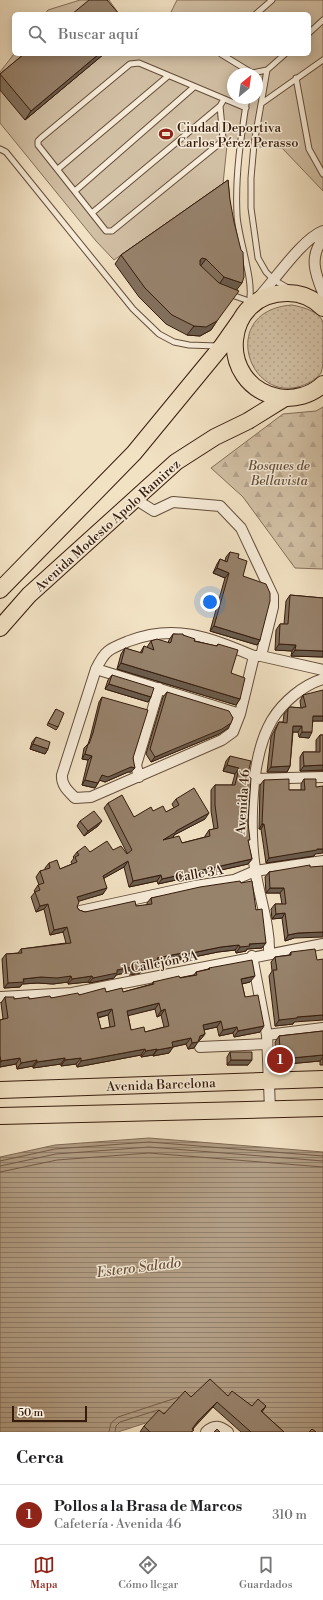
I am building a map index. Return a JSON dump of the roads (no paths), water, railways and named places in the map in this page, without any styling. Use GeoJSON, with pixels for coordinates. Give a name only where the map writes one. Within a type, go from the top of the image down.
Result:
{"type":"FeatureCollection","features":[{"type":"Feature","properties":{"kind":"main road"},"geometry":{"type":"LineString","coordinates":[[323,293],[280,293],[264,297],[246,310],[235,336],[234,354],[241,372],[252,386],[268,395],[285,398],[303,396],[319,388],[323,384]]}},
{"type":"Feature","properties":{"kind":"main road"},"geometry":{"type":"LineString","coordinates":[[298,294],[315,301],[323,308]]}},
{"type":"Feature","properties":{"kind":"main road","name":"Avenida Modesto Apolo Ramirez"},"geometry":{"type":"LineString","coordinates":[[0,590],[134,453],[222,346],[246,310]]}},
{"type":"Feature","properties":{"kind":"main road","name":"Avenida Modesto Apolo Ramirez"},"geometry":{"type":"LineString","coordinates":[[0,628],[29,595],[176,462],[215,437],[248,421],[285,398]]}},
{"type":"Feature","properties":{"kind":"main road","name":"Avenida Barcelona"},"geometry":{"type":"LineString","coordinates":[[0,1090],[323,1079]]}},
{"type":"Feature","properties":{"kind":"main road","name":"Avenida Barcelona"},"geometry":{"type":"LineString","coordinates":[[0,1116],[323,1108]]}},
{"type":"Feature","properties":{"kind":"street"},"geometry":{"type":"LineString","coordinates":[[246,310],[306,243],[323,231]]}},
{"type":"Feature","properties":{"kind":"street"},"geometry":{"type":"LineString","coordinates":[[323,239],[318,246],[314,266],[315,274],[323,293]]}},
{"type":"Feature","properties":{"kind":"street"},"geometry":{"type":"LineString","coordinates":[[136,499],[154,511],[173,502],[220,506],[241,528],[273,596],[273,607],[257,656],[240,714],[233,732],[222,740],[91,797],[75,798],[68,792],[62,781],[62,774],[96,670],[103,654],[113,647],[143,636],[160,632],[183,633],[213,639],[257,656],[323,670]]}},
{"type":"Feature","properties":{"kind":"street"},"geometry":{"type":"LineString","coordinates":[[96,670],[240,714]]}},
{"type":"Feature","properties":{"kind":"street","name":"Avenida 46"},"geometry":{"type":"LineString","coordinates":[[270,953],[270,939],[255,870],[252,841],[252,808],[255,779],[263,741],[272,720],[287,701],[302,689],[323,679]]}},
{"type":"Feature","properties":{"kind":"street"},"geometry":{"type":"LineString","coordinates":[[139,777],[136,765],[159,688]]}},
{"type":"Feature","properties":{"kind":"street"},"geometry":{"type":"LineString","coordinates":[[255,779],[323,777]]}},
{"type":"Feature","properties":{"kind":"street","name":"Calle 3A"},"geometry":{"type":"LineString","coordinates":[[80,911],[195,886],[234,880],[255,870],[323,861]]}},
{"type":"Feature","properties":{"kind":"street","name":"1 Callejón 3A"},"geometry":{"type":"LineString","coordinates":[[1,997],[72,993],[252,956],[323,944]]}},
{"type":"Feature","properties":{"kind":"street"},"geometry":{"type":"LineString","coordinates":[[252,956],[267,1040],[270,1109]]}},
{"type":"Feature","properties":{"kind":"street"},"geometry":{"type":"LineString","coordinates":[[200,1047],[267,1040],[323,1028]]}},
{"type":"Feature","properties":{"kind":"street"},"geometry":{"type":"LineString","coordinates":[[208,1430],[218,1426],[228,1432]]}},
{"type":"Feature","properties":{"kind":"lane"},"geometry":{"type":"LineString","coordinates":[[258,12],[272,0]]}},
{"type":"Feature","properties":{"kind":"lane"},"geometry":{"type":"LineString","coordinates":[[311,31],[323,20]]}},
{"type":"Feature","properties":{"kind":"lane"},"geometry":{"type":"LineString","coordinates":[[224,56],[243,68]]}},
{"type":"Feature","properties":{"kind":"lane"},"geometry":{"type":"LineString","coordinates":[[263,71],[267,70],[284,56]]}},
{"type":"Feature","properties":{"kind":"lane"},"geometry":{"type":"LineString","coordinates":[[263,102],[323,60]]}},
{"type":"Feature","properties":{"kind":"lane"},"geometry":{"type":"LineString","coordinates":[[220,106],[223,138],[220,143],[112,231],[106,232],[38,145],[38,141],[41,138],[130,64],[139,63],[246,108]]}},
{"type":"Feature","properties":{"kind":"lane"},"geometry":{"type":"LineString","coordinates":[[263,96],[267,70]]}},
{"type":"Feature","properties":{"kind":"lane"},"geometry":{"type":"LineString","coordinates":[[58,169],[168,76]]}},
{"type":"Feature","properties":{"kind":"lane"},"geometry":{"type":"LineString","coordinates":[[296,78],[309,149],[323,174]]}},
{"type":"Feature","properties":{"kind":"lane"},"geometry":{"type":"LineString","coordinates":[[75,191],[194,87]]}},
{"type":"Feature","properties":{"kind":"lane"},"geometry":{"type":"LineString","coordinates":[[92,213],[220,106],[224,99]]}},
{"type":"Feature","properties":{"kind":"lane"},"geometry":{"type":"LineString","coordinates":[[222,292],[246,310],[250,287],[237,216],[237,176],[240,143],[246,104]]}},
{"type":"Feature","properties":{"kind":"lane"},"geometry":{"type":"LineString","coordinates":[[262,104],[254,144],[251,178],[251,208],[258,258],[266,272],[274,280],[298,294]]}},
{"type":"Feature","properties":{"kind":"lane"},"geometry":{"type":"LineString","coordinates":[[0,149],[6,152],[133,309],[159,334],[174,342],[189,345],[222,346]]}},
{"type":"Feature","properties":{"kind":"water","name":"Estero Salado"},"geometry":{"type":"Polygon","coordinates":[[[149,1138],[323,1152],[323,1432],[256,1432],[207,1403],[118,1432],[0,1432],[0,1157],[55,1145],[149,1138]]]}},
{"type":"Feature","properties":{"kind":"place","name":"Ciudad Deportiva Carlos Pérez Perasso"},"geometry":{"type":"Point","coordinates":[166,134]}},
{"type":"Feature","properties":{"kind":"place","name":"Pollos a la Brasa de Marcos"},"geometry":{"type":"Point","coordinates":[280,1060]}},
{"type":"Feature","properties":{"kind":"park label","name":"Bosques de Bellavista"},"geometry":{"type":"Point","coordinates":[279,472]}}]}
